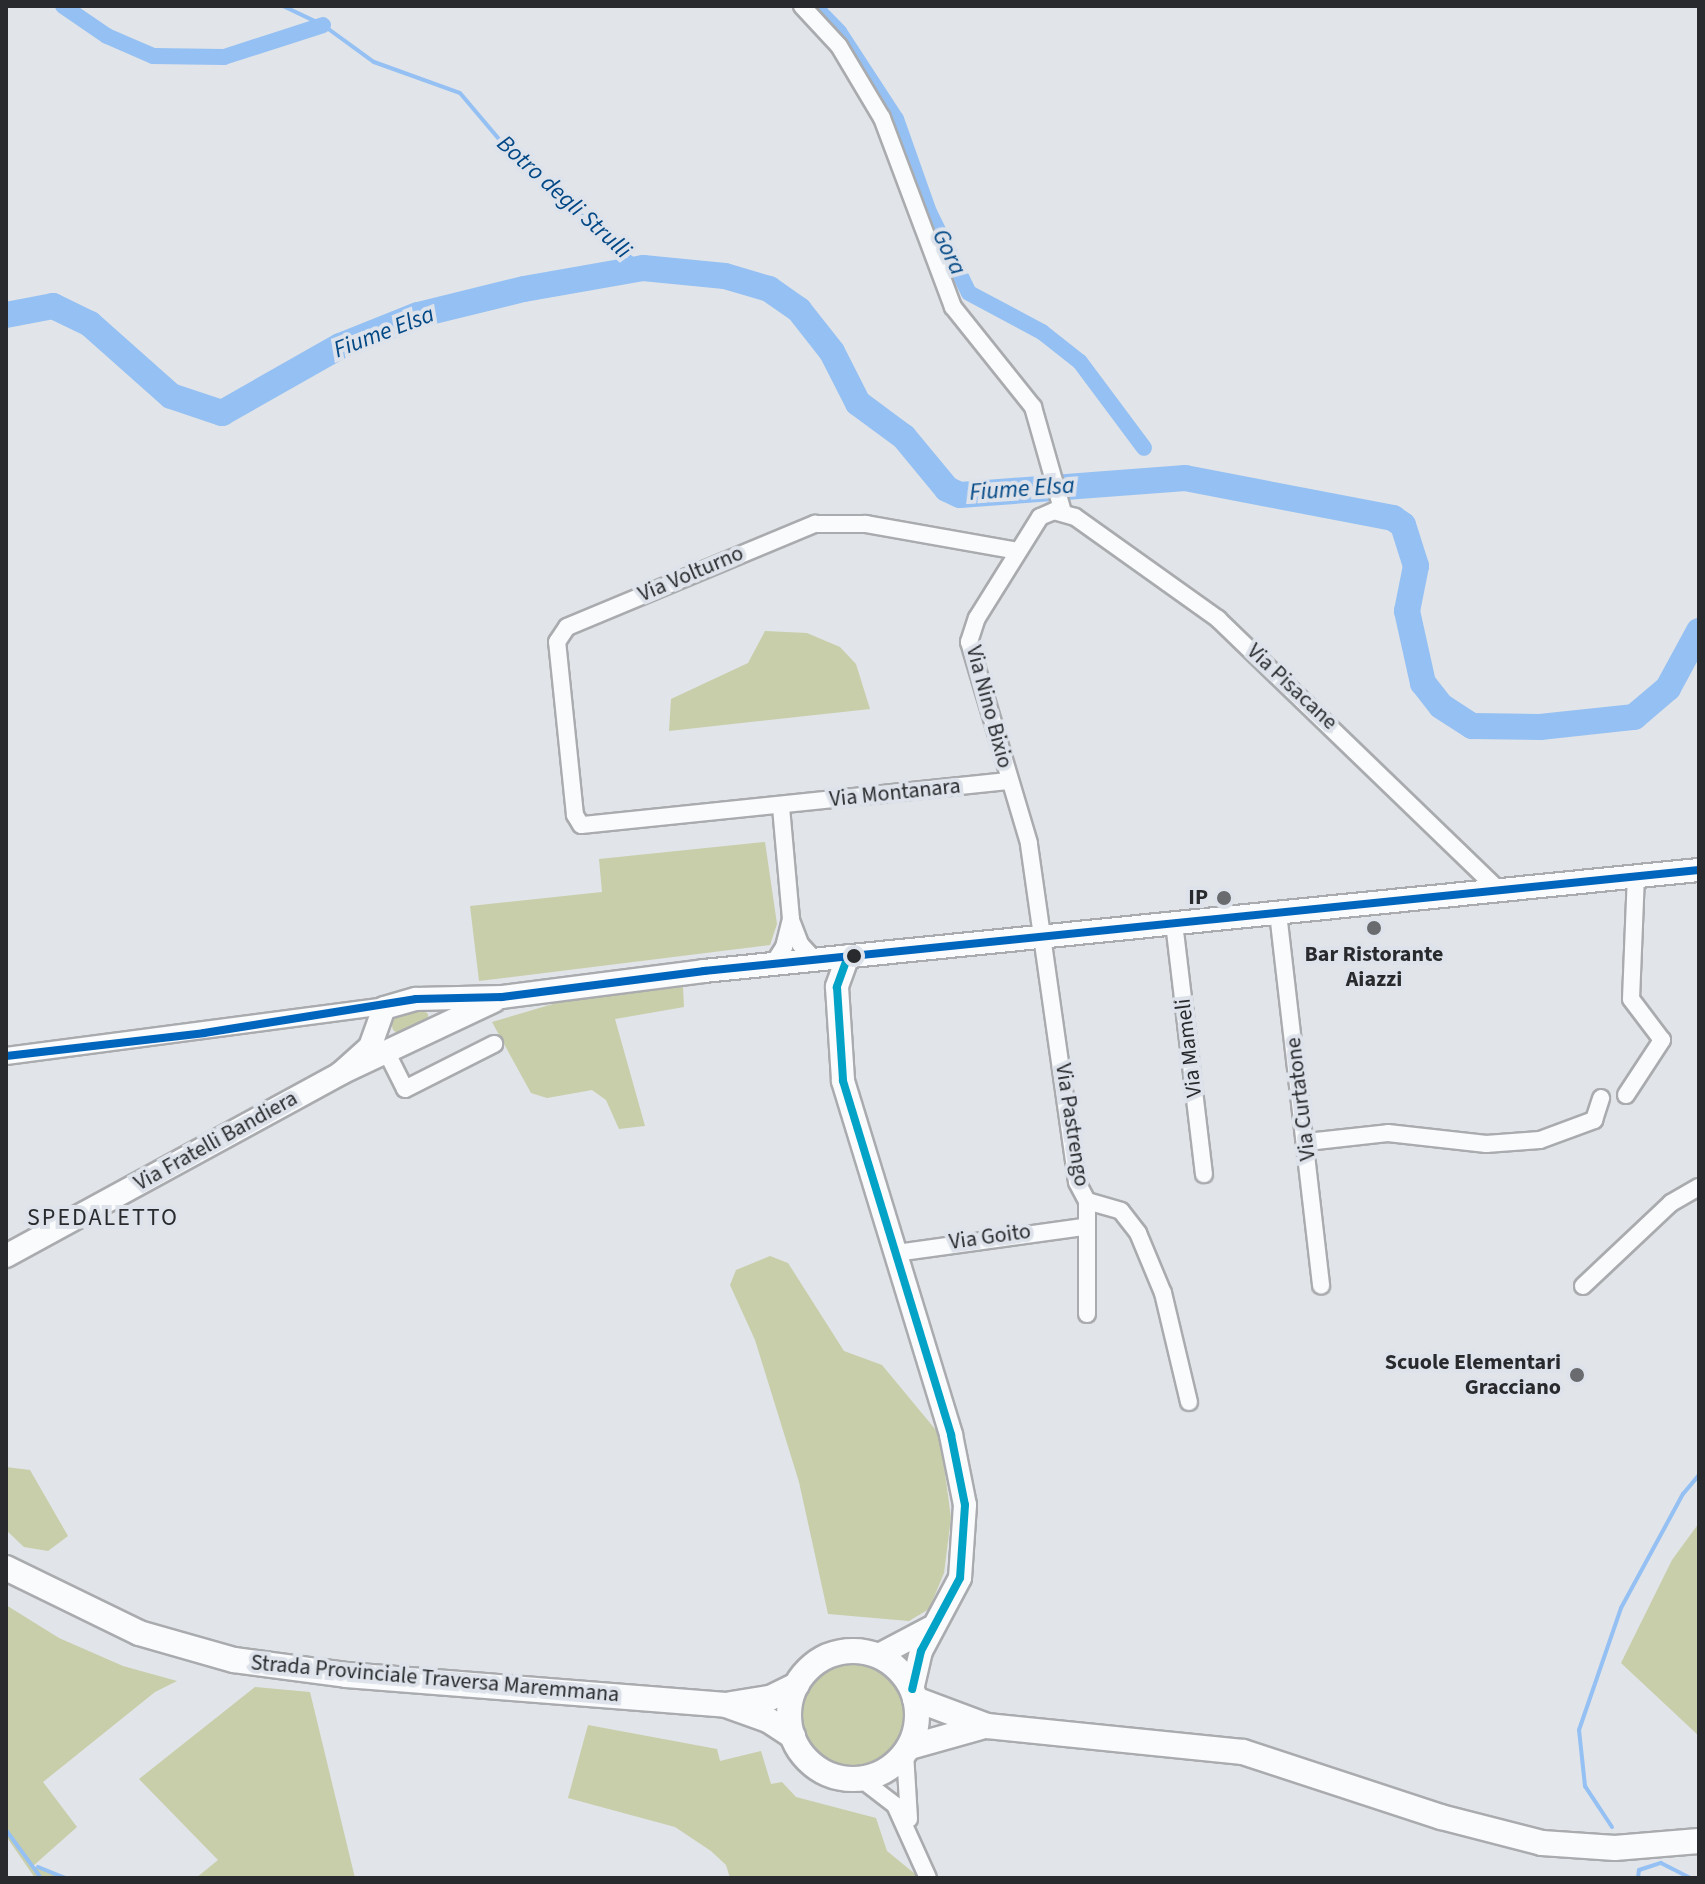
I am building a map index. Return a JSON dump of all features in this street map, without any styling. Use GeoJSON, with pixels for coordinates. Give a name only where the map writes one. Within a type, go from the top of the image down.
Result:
{"type":"FeatureCollection","features":[{"type":"Feature","properties":{"kind":"main road","name":"Via Fratelli Bandiera"},"geometry":{"type":"LineString","coordinates":[[341,1073],[370,1047],[383,1015],[428,998],[502,997],[848,956],[1699,870]]}},
{"type":"Feature","properties":{"kind":"main road"},"geometry":{"type":"LineString","coordinates":[[848,956],[837,980],[837,1026],[843,1081],[896,1253],[964,1497],[962,1571],[921,1651],[913,1694],[916,1723],[908,1750]]}},
{"type":"Feature","properties":{"kind":"main road"},"geometry":{"type":"LineString","coordinates":[[815,960],[837,1026]]}},
{"type":"Feature","properties":{"kind":"main road","name":"Via Fratelli Bandiera"},"geometry":{"type":"LineString","coordinates":[[6,1256],[341,1073],[502,997]]}},
{"type":"Feature","properties":{"kind":"main road"},"geometry":{"type":"LineString","coordinates":[[428,998],[438,1015],[437,1027]]}},
{"type":"Feature","properties":{"kind":"main road"},"geometry":{"type":"LineString","coordinates":[[383,1015],[386,1041],[393,1050]]}},
{"type":"Feature","properties":{"kind":"main road","name":"Strada Provinciale Traversa Maremmana"},"geometry":{"type":"LineString","coordinates":[[6,1556],[60,1596]]}},
{"type":"Feature","properties":{"kind":"main road","name":"Strada Provinciale Traversa Maremmana"},"geometry":{"type":"LineString","coordinates":[[6,1568],[139,1633],[257,1665],[726,1705],[770,1698],[797,1685]]}},
{"type":"Feature","properties":{"kind":"main road"},"geometry":{"type":"LineString","coordinates":[[877,1656],[935,1625]]}},
{"type":"Feature","properties":{"kind":"main road"},"geometry":{"type":"LineString","coordinates":[[987,1726],[908,1750],[889,1769],[861,1779],[820,1770],[793,1736],[791,1701],[797,1685],[808,1670],[840,1653],[877,1656],[902,1674],[913,1694],[987,1726],[1153,1739],[1243,1752],[1441,1817],[1555,1845],[1615,1848],[1699,1841]]}},
{"type":"Feature","properties":{"kind":"main road","name":"Strada Provinciale Traversa Maremmana"},"geometry":{"type":"LineString","coordinates":[[726,1705],[774,1722],[793,1736]]}},
{"type":"Feature","properties":{"kind":"street"},"geometry":{"type":"LineString","coordinates":[[802,6],[832,37],[872,101],[893,144],[944,290],[966,326],[1030,402],[1045,441],[1060,504]]}},
{"type":"Feature","properties":{"kind":"street","name":"Via Nino Bixio"},"geometry":{"type":"LineString","coordinates":[[1044,936],[1026,832],[1008,781],[969,642],[977,618],[1017,551],[1042,515],[1060,504]]}},
{"type":"Feature","properties":{"kind":"street","name":"Via Pisacane"},"geometry":{"type":"LineString","coordinates":[[1060,504],[1232,630],[1499,890]]}},
{"type":"Feature","properties":{"kind":"street","name":"Via Volturno"},"geometry":{"type":"LineString","coordinates":[[579,824],[558,648],[564,629],[815,524],[866,524],[1017,551]]}},
{"type":"Feature","properties":{"kind":"street","name":"Via Montanara"},"geometry":{"type":"LineString","coordinates":[[579,824],[1008,781]]}},
{"type":"Feature","properties":{"kind":"street"},"geometry":{"type":"LineString","coordinates":[[781,806],[791,919],[800,944],[815,960]]}},
{"type":"Feature","properties":{"kind":"street"},"geometry":{"type":"LineString","coordinates":[[1626,1095],[1662,1040],[1631,999],[1636,876]]}},
{"type":"Feature","properties":{"kind":"street","name":"Via Curtatone"},"geometry":{"type":"LineString","coordinates":[[1278,913],[1307,1142],[1321,1286]]}},
{"type":"Feature","properties":{"kind":"street"},"geometry":{"type":"LineString","coordinates":[[773,964],[784,947],[791,919]]}},
{"type":"Feature","properties":{"kind":"street","name":"Via Mameli"},"geometry":{"type":"LineString","coordinates":[[1174,923],[1204,1174]]}},
{"type":"Feature","properties":{"kind":"street","name":"Via Pastrengo"},"geometry":{"type":"LineString","coordinates":[[1044,936],[1077,1182],[1087,1201],[1084,1227],[1087,1314]]}},
{"type":"Feature","properties":{"kind":"street"},"geometry":{"type":"LineString","coordinates":[[6,1056],[383,1015]]}},
{"type":"Feature","properties":{"kind":"street"},"geometry":{"type":"LineString","coordinates":[[393,1050],[405,1089],[494,1044]]}},
{"type":"Feature","properties":{"kind":"street"},"geometry":{"type":"LineString","coordinates":[[1307,1142],[1388,1133],[1493,1144],[1540,1140],[1594,1120],[1601,1098]]}},
{"type":"Feature","properties":{"kind":"street"},"geometry":{"type":"LineString","coordinates":[[1583,1286],[1671,1203],[1699,1187]]}},
{"type":"Feature","properties":{"kind":"street"},"geometry":{"type":"LineString","coordinates":[[1087,1201],[1121,1211],[1135,1227],[1160,1285],[1189,1402]]}},
{"type":"Feature","properties":{"kind":"street","name":"Via Goito"},"geometry":{"type":"LineString","coordinates":[[896,1253],[1084,1227]]}},
{"type":"Feature","properties":{"kind":"street"},"geometry":{"type":"LineString","coordinates":[[908,1750],[904,1790],[913,1840]]}},
{"type":"Feature","properties":{"kind":"street"},"geometry":{"type":"LineString","coordinates":[[861,1779],[891,1800],[913,1840],[928,1878]]}},
{"type":"Feature","properties":{"kind":"green space"},"geometry":{"type":"Polygon","coordinates":[[[765,631],[807,633],[840,647],[856,664],[870,709],[669,731],[671,699],[748,663],[765,631]]]}},
{"type":"Feature","properties":{"kind":"green space"},"geometry":{"type":"Polygon","coordinates":[[[765,842],[777,924],[770,945],[479,981],[470,906],[602,892],[599,859],[765,842]]]}},
{"type":"Feature","properties":{"kind":"green space"},"geometry":{"type":"Polygon","coordinates":[[[683,987],[684,1007],[615,1019],[645,1126],[619,1129],[606,1100],[592,1090],[547,1098],[531,1093],[492,1022],[563,1001],[683,987]]]}},
{"type":"Feature","properties":{"kind":"green space"},"geometry":{"type":"Polygon","coordinates":[[[421,1009],[428,1014],[428,1023],[399,1034],[393,1030],[391,1021],[397,1013],[421,1009]]]}},
{"type":"Feature","properties":{"kind":"green space"},"geometry":{"type":"Polygon","coordinates":[[[770,1256],[788,1263],[844,1351],[882,1365],[940,1435],[951,1518],[944,1573],[929,1609],[909,1621],[828,1614],[799,1482],[755,1340],[730,1285],[736,1270],[770,1256]]]}},
{"type":"Feature","properties":{"kind":"green space"},"geometry":{"type":"Polygon","coordinates":[[[6,1467],[30,1470],[68,1536],[48,1551],[24,1547],[6,1530],[6,1467]]]}},
{"type":"Feature","properties":{"kind":"green space"},"geometry":{"type":"Polygon","coordinates":[[[1699,1523],[1699,1736],[1621,1663],[1672,1560],[1699,1523]]]}},
{"type":"Feature","properties":{"kind":"green space"},"geometry":{"type":"Polygon","coordinates":[[[6,1605],[59,1638],[123,1666],[177,1681],[155,1692],[43,1782],[77,1827],[33,1866],[66,1878],[35,1878],[6,1836],[6,1605]]]}},
{"type":"Feature","properties":{"kind":"green space"},"geometry":{"type":"Polygon","coordinates":[[[854,1664],[874,1668],[892,1679],[903,1697],[907,1717],[903,1737],[892,1755],[874,1766],[854,1770],[834,1766],[816,1755],[805,1737],[801,1717],[805,1697],[816,1679],[834,1668],[854,1664]]]}},
{"type":"Feature","properties":{"kind":"green space"},"geometry":{"type":"Polygon","coordinates":[[[255,1687],[310,1692],[355,1878],[196,1878],[218,1860],[139,1779],[255,1687]]]}},
{"type":"Feature","properties":{"kind":"green space"},"geometry":{"type":"Polygon","coordinates":[[[588,1725],[717,1749],[720,1761],[761,1751],[771,1784],[782,1782],[796,1797],[876,1818],[887,1851],[920,1878],[730,1878],[726,1865],[711,1851],[675,1827],[568,1798],[588,1725]]]}},
{"type":"Feature","properties":{"kind":"waterway"},"geometry":{"type":"LineString","coordinates":[[63,6],[107,36],[153,56],[224,57],[323,25]]}},
{"type":"Feature","properties":{"kind":"waterway","name":"Botro degli Strulli"},"geometry":{"type":"LineString","coordinates":[[283,6],[323,25],[374,62],[460,93],[514,157],[643,268]]}},
{"type":"Feature","properties":{"kind":"waterway","name":"Gora"},"geometry":{"type":"LineString","coordinates":[[814,6],[839,32],[896,119],[929,212],[969,293],[1042,332],[1080,362],[1144,448]]}},
{"type":"Feature","properties":{"kind":"waterway","name":"Fiume Elsa"},"geometry":{"type":"LineString","coordinates":[[6,315],[53,306],[90,324],[171,396],[222,413],[340,346],[418,315],[524,289],[643,268],[725,276],[769,289],[799,310],[832,352],[858,403],[904,437],[947,489],[960,495],[1185,478],[1393,518],[1403,525],[1416,566],[1407,611],[1423,683],[1441,706],[1472,726],[1540,727],[1634,717],[1668,688],[1699,631]]}},
{"type":"Feature","properties":{"kind":"waterway"},"geometry":{"type":"LineString","coordinates":[[1612,1827],[1585,1786],[1579,1730],[1621,1608],[1683,1494],[1699,1475]]}},
{"type":"Feature","properties":{"kind":"waterway"},"geometry":{"type":"LineString","coordinates":[[6,1830],[41,1878]]}},
{"type":"Feature","properties":{"kind":"waterway"},"geometry":{"type":"LineString","coordinates":[[1638,1878],[1639,1870],[1661,1863],[1691,1878]]}},
{"type":"Feature","properties":{"kind":"waterway"},"geometry":{"type":"LineString","coordinates":[[38,1867],[65,1878]]}},
{"type":"Feature","properties":{"kind":"transit line"},"geometry":{"type":"LineString","coordinates":[[6,1056],[204,1033],[416,999],[502,997],[704,971],[1699,870]]}},
{"type":"Feature","properties":{"kind":"transit line"},"geometry":{"type":"LineString","coordinates":[[848,956],[837,987],[843,1081],[951,1435],[965,1505],[960,1578],[921,1651],[912,1689]]}},
{"type":"Feature","properties":{"kind":"place","name":"IP"},"geometry":{"type":"Point","coordinates":[1224,898]}},
{"type":"Feature","properties":{"kind":"place","name":"Bar Ristorante Aiazzi"},"geometry":{"type":"Point","coordinates":[1374,928]}},
{"type":"Feature","properties":{"kind":"place","name":"Scuole Elementari Gracciano"},"geometry":{"type":"Point","coordinates":[1577,1375]}},
{"type":"Feature","properties":{"kind":"district","name":"SPEDALETTO"},"geometry":{"type":"Point","coordinates":[103,1218]}}]}
